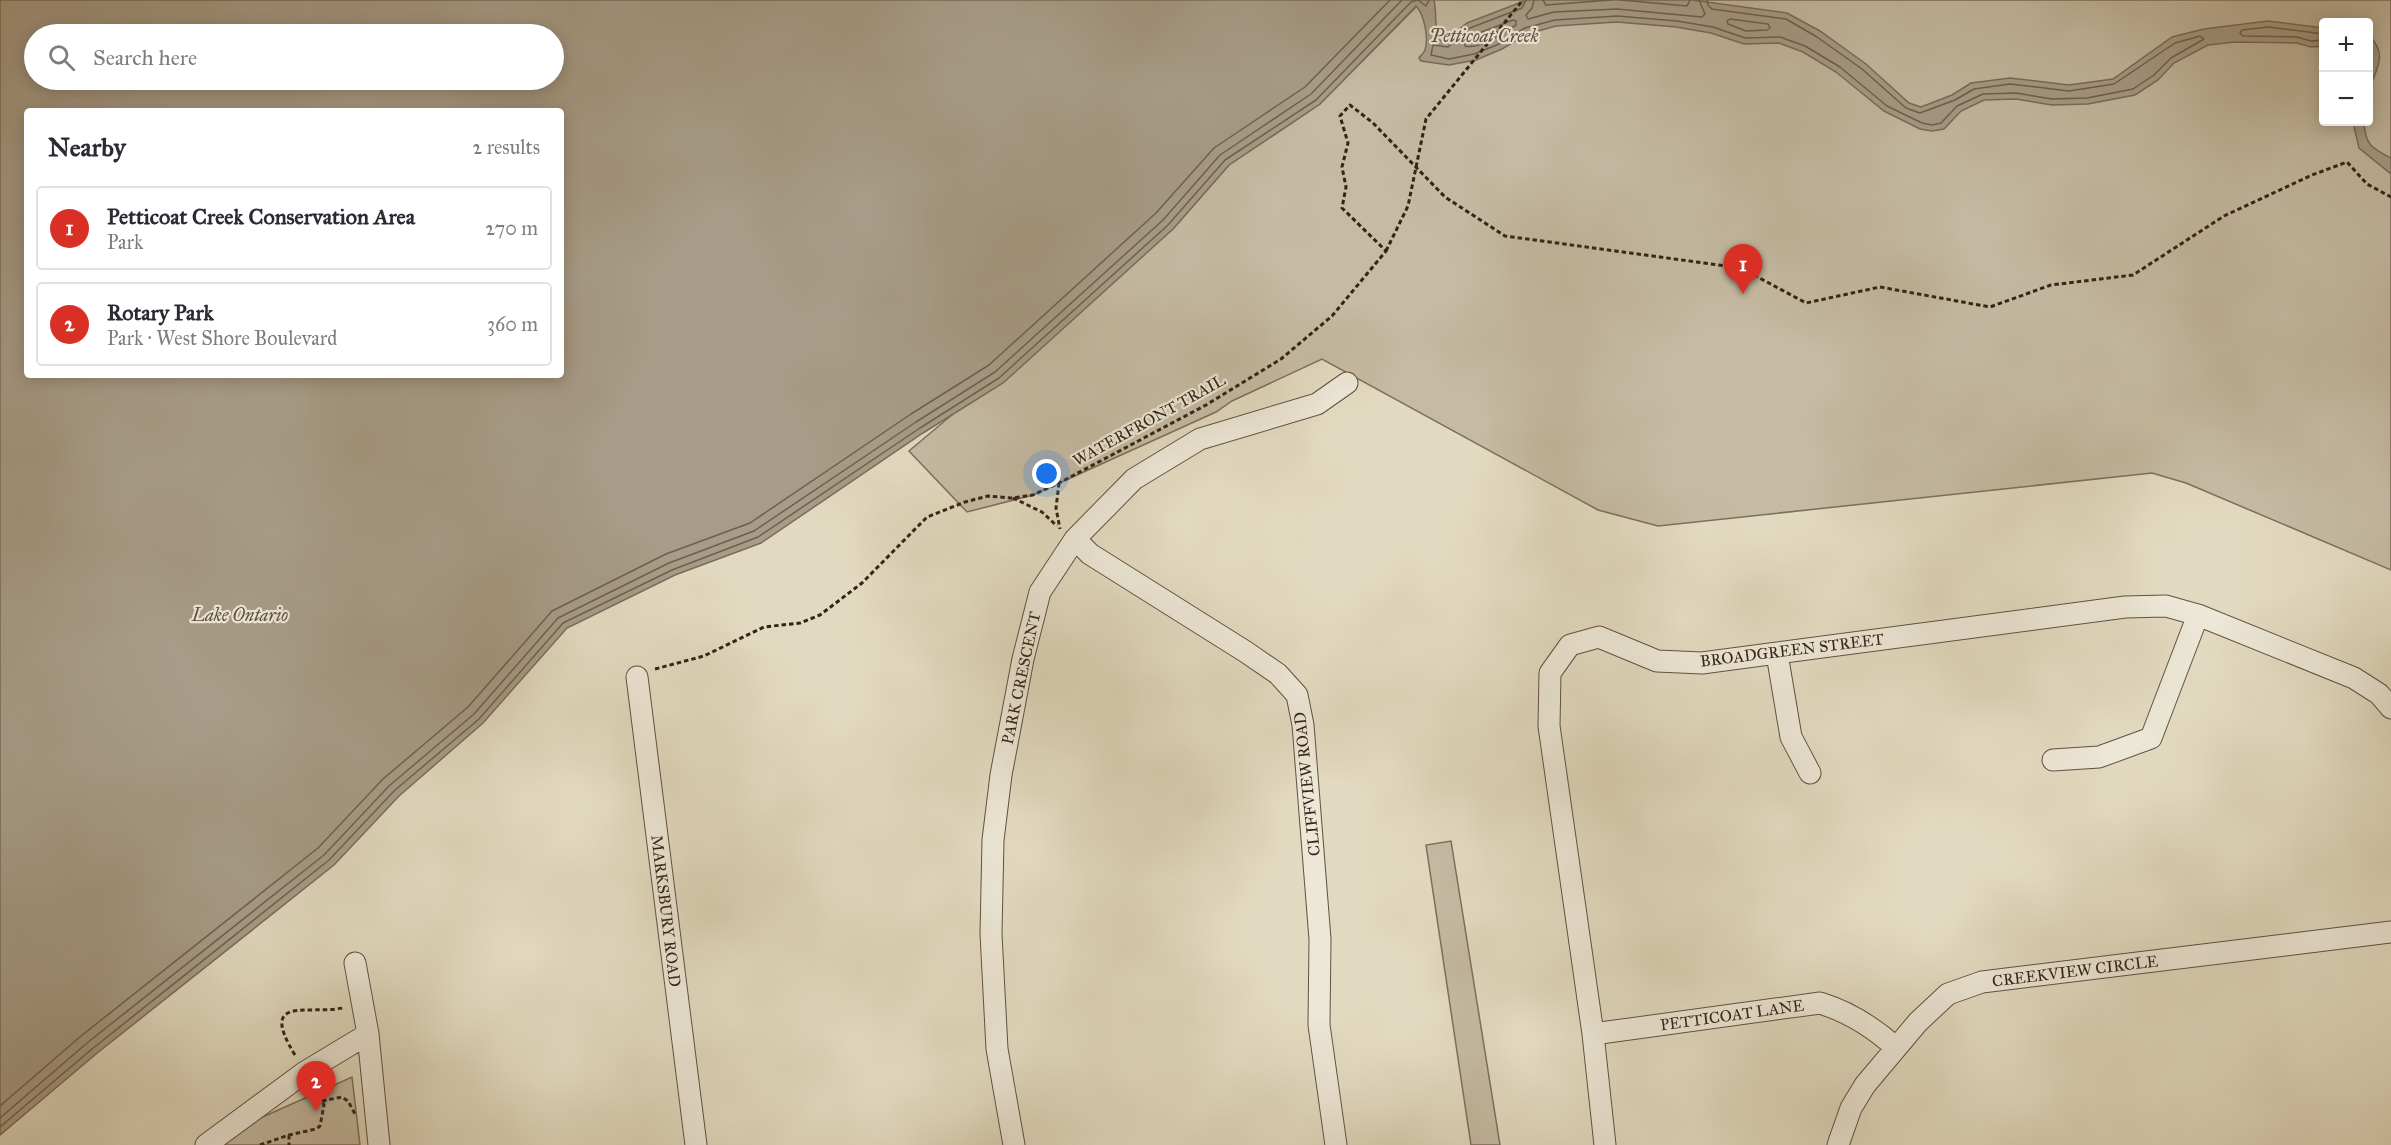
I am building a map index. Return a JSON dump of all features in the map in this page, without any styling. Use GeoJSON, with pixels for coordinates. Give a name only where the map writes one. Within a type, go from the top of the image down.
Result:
{"type":"FeatureCollection","features":[{"type":"Feature","properties":{"kind":"street","name":"PARK CRESCENT"},"geometry":{"type":"LineString","coordinates":[[1014,1145],[997,1050],[991,934],[993,840],[1001,776],[1023,659],[1040,592],[1067,533],[1134,479],[1200,439],[1317,404],[1347,383]]}},
{"type":"Feature","properties":{"kind":"street","name":"CLIFFVIEW ROAD"},"geometry":{"type":"LineString","coordinates":[[1067,533],[1090,554],[1278,674],[1297,695],[1303,725],[1320,939],[1319,1025],[1336,1145]]}},
{"type":"Feature","properties":{"kind":"street","name":"BROADGREEN STREET"},"geometry":{"type":"LineString","coordinates":[[1605,1145],[1593,1034],[1549,726],[1550,673],[1570,645],[1599,637],[1658,661],[1702,663],[2125,607],[2166,606],[2198,615],[2354,678],[2379,694],[2391,708]]}},
{"type":"Feature","properties":{"kind":"street"},"geometry":{"type":"LineString","coordinates":[[2053,760],[2098,757],[2151,738],[2198,615]]}},
{"type":"Feature","properties":{"kind":"street"},"geometry":{"type":"LineString","coordinates":[[1777,654],[1791,736],[1810,772]]}},
{"type":"Feature","properties":{"kind":"street","name":"MARKSBURY ROAD"},"geometry":{"type":"LineString","coordinates":[[636,677],[696,1145]]}},
{"type":"Feature","properties":{"kind":"street","name":"CREEKVIEW CIRCLE"},"geometry":{"type":"LineString","coordinates":[[1838,1145],[1851,1108],[1865,1085],[1917,1022],[1948,994],[1982,982],[2391,932]]}},
{"type":"Feature","properties":{"kind":"street"},"geometry":{"type":"LineString","coordinates":[[355,963],[368,1034],[379,1145]]}},
{"type":"Feature","properties":{"kind":"street","name":"PETTICOAT LANE"},"geometry":{"type":"LineString","coordinates":[[1593,1034],[1820,1003],[1841,1009],[1876,1030],[1895,1047]]}},
{"type":"Feature","properties":{"kind":"street"},"geometry":{"type":"LineString","coordinates":[[206,1145],[305,1072],[368,1034]]}},
{"type":"Feature","properties":{"kind":"path","name":"WATERFRONT TRAIL"},"geometry":{"type":"LineString","coordinates":[[636,677],[662,666],[704,656],[764,627],[800,623],[820,615],[862,583],[927,517],[965,502],[988,496],[1012,498],[1033,495],[1206,405],[1281,359],[1332,316],[1386,251],[1408,206],[1426,119],[1523,0]]}},
{"type":"Feature","properties":{"kind":"path"},"geometry":{"type":"LineString","coordinates":[[1386,251],[1342,208],[1346,188],[1342,167],[1348,143],[1340,116],[1350,105],[1373,123],[1445,197],[1504,236],[1741,268],[1806,303],[1880,287],[1990,307],[2051,285],[2133,275],[2224,216],[2312,175],[2348,162],[2367,184],[2391,196]]}},
{"type":"Feature","properties":{"kind":"path"},"geometry":{"type":"LineString","coordinates":[[1059,483],[1056,508],[1067,533]]}},
{"type":"Feature","properties":{"kind":"path"},"geometry":{"type":"LineString","coordinates":[[1012,498],[1042,512],[1067,533]]}},
{"type":"Feature","properties":{"kind":"path"},"geometry":{"type":"LineString","coordinates":[[322,1101],[342,1097],[348,1101],[357,1118]]}},
{"type":"Feature","properties":{"kind":"path"},"geometry":{"type":"LineString","coordinates":[[288,1135],[289,1145]]}},
{"type":"Feature","properties":{"kind":"shaded area"},"geometry":{"type":"Polygon","coordinates":[[[1423,0],[2391,0],[2391,570],[2186,483],[2152,473],[1658,526],[1598,510],[1322,359],[1232,401],[1216,412],[1033,495],[967,512],[909,451],[1173,229],[1229,165],[1320,104],[1423,0]]]}},
{"type":"Feature","properties":{"kind":"shaded area"},"geometry":{"type":"Polygon","coordinates":[[[1451,841],[1500,1145],[1471,1145],[1426,845],[1451,841]]]}},
{"type":"Feature","properties":{"kind":"shaded area"},"geometry":{"type":"Polygon","coordinates":[[[352,1077],[360,1145],[200,1145],[352,1077]]]}},
{"type":"Feature","properties":{"kind":"water","name":"Lake Ontario"},"geometry":{"type":"Polygon","coordinates":[[[0,0],[1434,0],[1437,35],[1439,40],[1444,42],[1467,23],[1527,0],[1692,0],[1787,13],[1820,31],[1866,64],[1909,103],[1921,107],[1952,95],[1971,83],[2010,78],[2069,85],[2113,79],[2172,37],[2204,29],[2268,21],[2319,27],[2319,46],[2311,47],[2297,43],[2235,42],[2208,45],[2174,63],[2158,80],[2135,95],[2088,104],[2052,105],[2016,99],[1984,100],[1961,111],[1944,129],[1932,131],[1920,129],[1884,111],[1836,72],[1803,52],[1779,43],[1744,44],[1711,33],[1676,27],[1617,22],[1556,26],[1527,34],[1502,49],[1476,60],[1449,65],[1421,61],[1419,58],[1425,50],[1426,33],[1416,6],[1320,104],[1229,165],[1173,229],[1003,383],[923,433],[761,543],[675,575],[567,628],[483,723],[399,796],[334,865],[96,1054],[0,1135],[0,0]]]}},
{"type":"Feature","properties":{"kind":"water"},"geometry":{"type":"Polygon","coordinates":[[[2373,40],[2378,49],[2378,68],[2373,80],[2373,40]]]}},
{"type":"Feature","properties":{"kind":"water"},"geometry":{"type":"Polygon","coordinates":[[[2354,126],[2365,126],[2370,144],[2391,158],[2391,174],[2359,148],[2354,126]]]}},
{"type":"Feature","properties":{"kind":"place","name":"Petticoat Creek Conservation Area"},"geometry":{"type":"Point","coordinates":[1743,294]}},
{"type":"Feature","properties":{"kind":"place","name":"Rotary Park"},"geometry":{"type":"Point","coordinates":[316,1111]}},
{"type":"Feature","properties":{"kind":"water label","name":"Petticoat Creek"},"geometry":{"type":"Point","coordinates":[1484,36]}}]}
